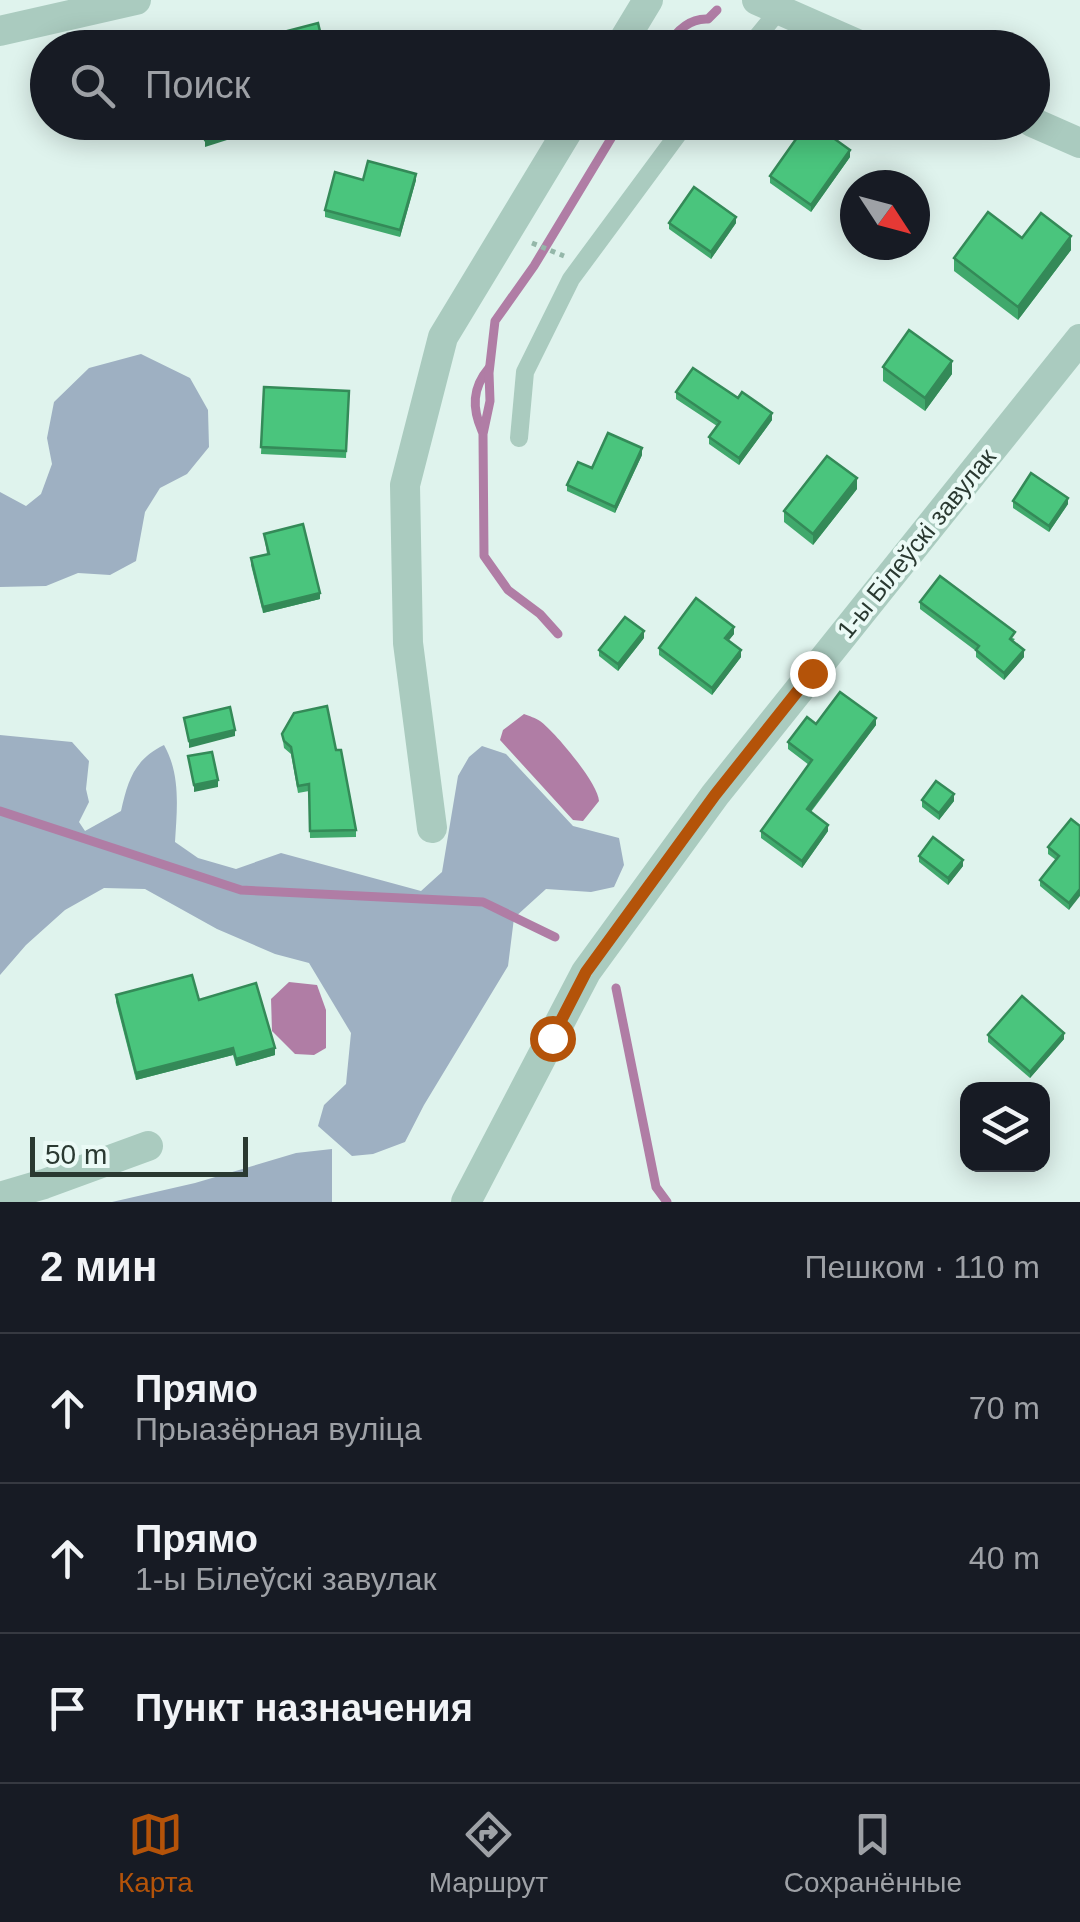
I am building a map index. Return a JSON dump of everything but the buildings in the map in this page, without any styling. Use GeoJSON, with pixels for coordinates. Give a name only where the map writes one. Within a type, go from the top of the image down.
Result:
{"type":"FeatureCollection","features":[{"type":"Feature","properties":{"kind":"street"},"geometry":{"type":"LineString","coordinates":[[0,31],[136,0]]}},
{"type":"Feature","properties":{"kind":"street"},"geometry":{"type":"LineString","coordinates":[[630,30],[648,0]]}},
{"type":"Feature","properties":{"kind":"street"},"geometry":{"type":"LineString","coordinates":[[769,5],[825,30]]}},
{"type":"Feature","properties":{"kind":"street"},"geometry":{"type":"LineString","coordinates":[[1050,130],[1080,143]]}},
{"type":"Feature","properties":{"kind":"street"},"geometry":{"type":"LineString","coordinates":[[432,828],[408,643],[406,485],[442,336],[562,140]]}},
{"type":"Feature","properties":{"kind":"street","name":"1-ы Білеўскі завулак"},"geometry":{"type":"LineString","coordinates":[[466,1202],[586,972],[715,795],[1080,339]]}},
{"type":"Feature","properties":{"kind":"street"},"geometry":{"type":"LineString","coordinates":[[0,1197],[148,1146]]}},
{"type":"Feature","properties":{"kind":"lane"},"geometry":{"type":"LineString","coordinates":[[757,30],[769,5]]}},
{"type":"Feature","properties":{"kind":"lane"},"geometry":{"type":"LineString","coordinates":[[519,438],[525,372],[572,279],[674,140]]}},
{"type":"Feature","properties":{"kind":"path"},"geometry":{"type":"LineString","coordinates":[[534,244],[556,253]]}},
{"type":"Feature","properties":{"kind":"shaded area"},"geometry":{"type":"Polygon","coordinates":[[[141,354],[190,378],[208,410],[209,447],[187,474],[160,488],[145,512],[136,561],[110,575],[78,573],[46,586],[0,587],[0,492],[26,506],[41,494],[52,464],[47,438],[54,402],[89,368],[141,354]]]}},
{"type":"Feature","properties":{"kind":"shaded area"},"geometry":{"type":"Polygon","coordinates":[[[524,714],[547,727],[591,782],[599,801],[583,821],[573,820],[500,740],[503,730],[524,714]]]}},
{"type":"Feature","properties":{"kind":"shaded area"},"geometry":{"type":"Polygon","coordinates":[[[0,735],[72,742],[89,761],[89,802],[79,822],[85,831],[121,811],[134,772],[146,757],[164,745],[175,780],[175,842],[198,858],[236,869],[281,853],[421,891],[442,872],[458,776],[469,757],[482,746],[506,754],[573,826],[619,838],[624,865],[614,887],[591,892],[546,889],[514,918],[508,966],[405,1142],[373,1154],[352,1156],[318,1126],[324,1105],[346,1084],[351,1033],[309,963],[275,954],[217,929],[145,889],[104,888],[65,910],[0,975],[0,735]]]}},
{"type":"Feature","properties":{"kind":"shaded area"},"geometry":{"type":"Polygon","coordinates":[[[289,982],[317,985],[326,1010],[326,1048],[314,1055],[295,1054],[272,1031],[271,999],[289,982]]]}},
{"type":"Feature","properties":{"kind":"shaded area"},"geometry":{"type":"Polygon","coordinates":[[[332,1149],[332,1202],[112,1202],[296,1153],[332,1149]]]}},
{"type":"Feature","properties":{"kind":"waterway"},"geometry":{"type":"LineString","coordinates":[[681,30],[708,19],[717,10]]}},
{"type":"Feature","properties":{"kind":"waterway"},"geometry":{"type":"LineString","coordinates":[[558,634],[540,614],[508,590],[484,556],[483,434],[490,401],[489,373],[495,321],[534,266],[610,140]]}},
{"type":"Feature","properties":{"kind":"waterway"},"geometry":{"type":"LineString","coordinates":[[482,431],[475,398],[489,368]]}},
{"type":"Feature","properties":{"kind":"waterway"},"geometry":{"type":"LineString","coordinates":[[0,811],[241,890],[483,902],[555,937]]}},
{"type":"Feature","properties":{"kind":"waterway"},"geometry":{"type":"LineString","coordinates":[[616,988],[656,1187],[667,1202]]}},
{"type":"Feature","properties":{"kind":"route"},"geometry":{"type":"LineString","coordinates":[[552,1038],[586,972],[715,795],[812,673]]}}]}
